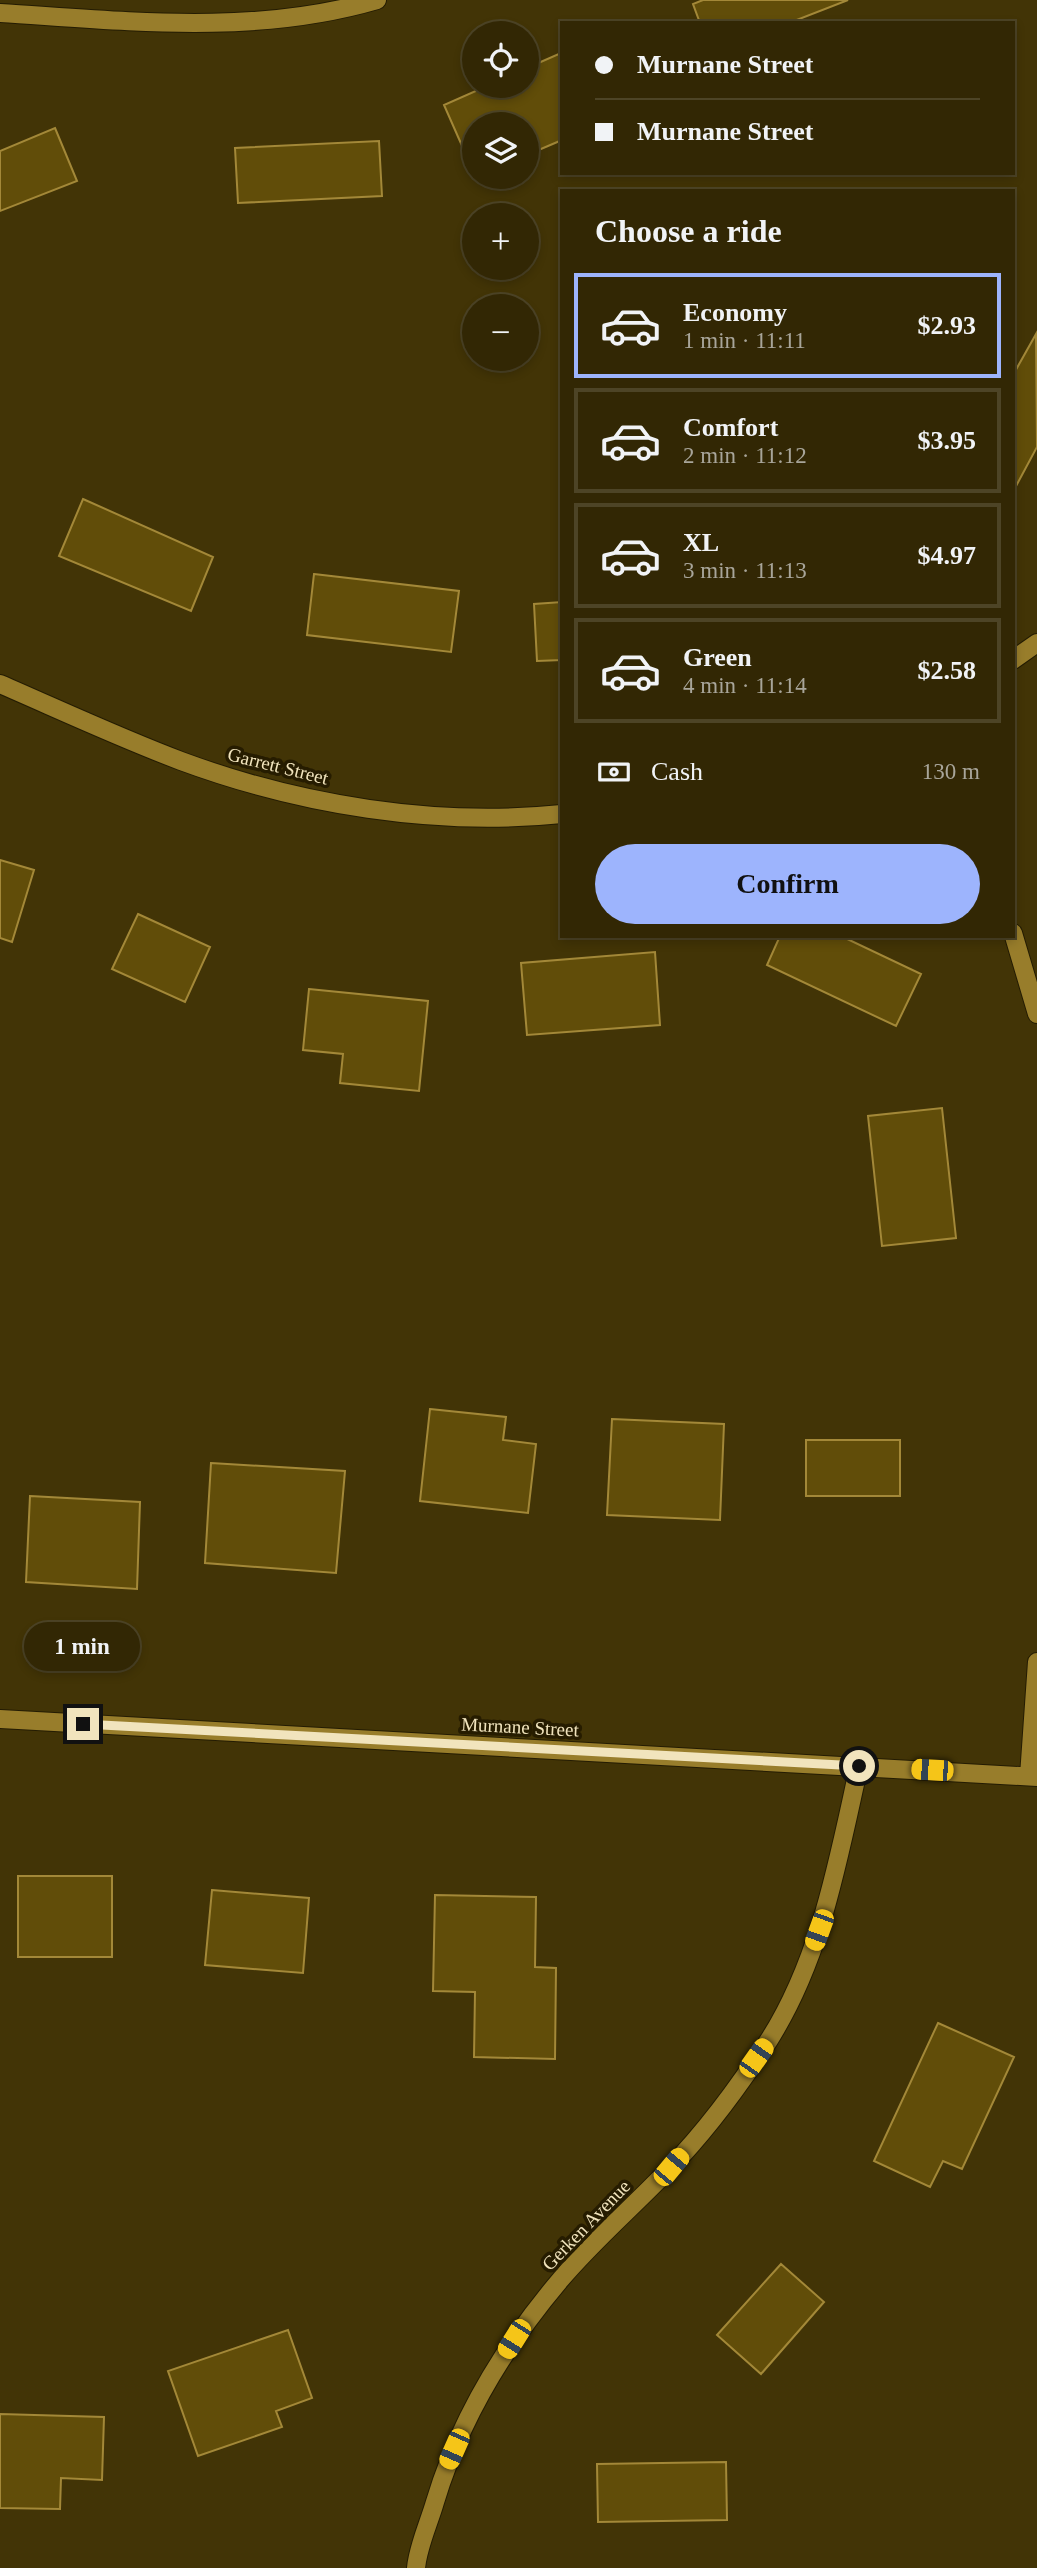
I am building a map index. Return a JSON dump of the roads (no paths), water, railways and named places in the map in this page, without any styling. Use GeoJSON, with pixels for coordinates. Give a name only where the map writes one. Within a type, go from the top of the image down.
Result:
{"type":"FeatureCollection","features":[{"type":"Feature","properties":{"kind":"street"},"geometry":{"type":"LineString","coordinates":[[0,13],[186,25],[275,20],[377,0]]}},
{"type":"Feature","properties":{"kind":"street"},"geometry":{"type":"LineString","coordinates":[[1015,659],[1037,643]]}},
{"type":"Feature","properties":{"kind":"street","name":"Garrett Street"},"geometry":{"type":"LineString","coordinates":[[0,684],[181,761],[264,787],[359,807],[455,817],[560,814]]}},
{"type":"Feature","properties":{"kind":"street"},"geometry":{"type":"LineString","coordinates":[[1014,938],[1037,1014]]}},
{"type":"Feature","properties":{"kind":"street"},"geometry":{"type":"LineString","coordinates":[[1033,1777],[1037,1662]]}},
{"type":"Feature","properties":{"kind":"street","name":"Murnane Street"},"geometry":{"type":"LineString","coordinates":[[0,1719],[1033,1777]]}},
{"type":"Feature","properties":{"kind":"street","name":"Gerken Avenue"},"geometry":{"type":"LineString","coordinates":[[416,2568],[444,2472],[475,2402],[514,2339],[563,2277],[671,2167],[729,2097],[770,2039],[802,1978],[827,1905],[859,1766]]}}]}
